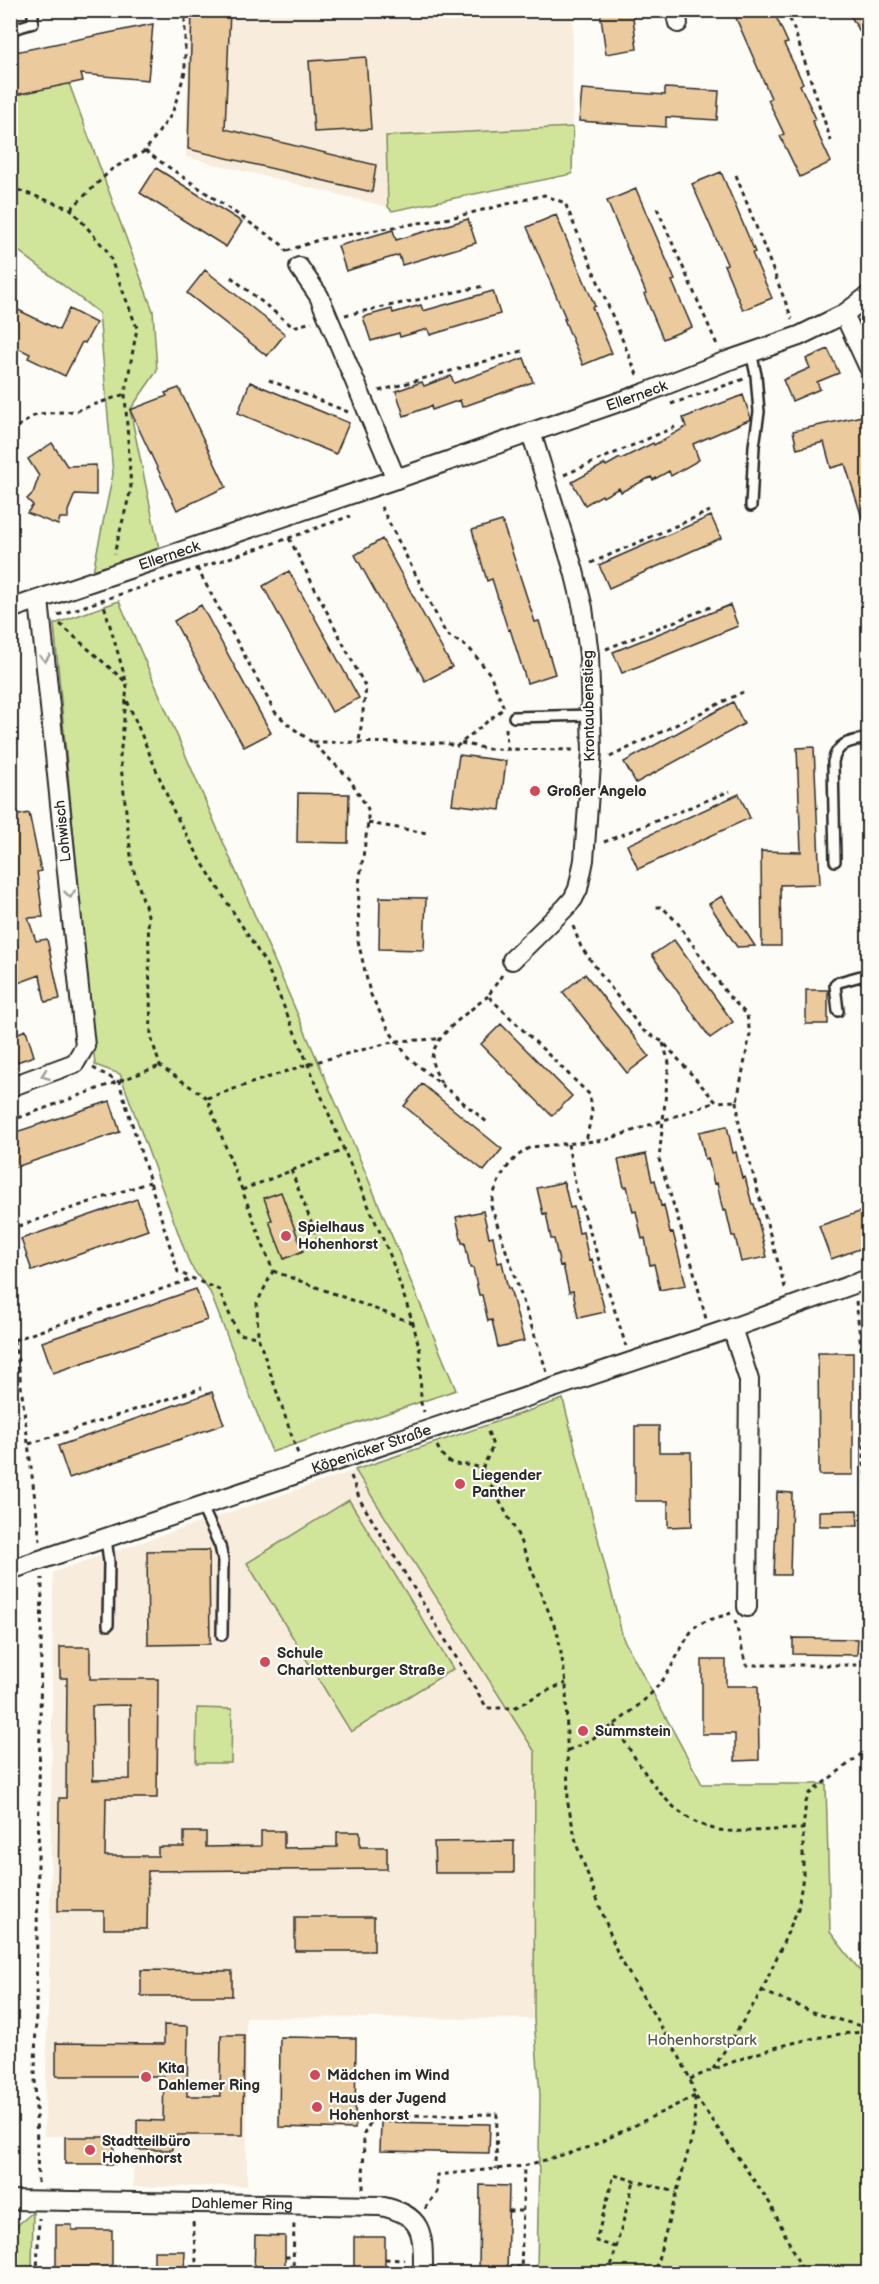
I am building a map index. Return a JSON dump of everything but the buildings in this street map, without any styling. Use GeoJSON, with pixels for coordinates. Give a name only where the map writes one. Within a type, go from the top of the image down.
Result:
{"type":"FeatureCollection","features":[{"type":"Feature","properties":{"kind":"street"},"geometry":{"type":"LineString","coordinates":[[299,267],[319,296],[396,479]]}},
{"type":"Feature","properties":{"kind":"street","name":"Ellerneck"},"geometry":{"type":"LineString","coordinates":[[10,609],[645,393],[799,336],[844,314],[868,296]]}},
{"type":"Feature","properties":{"kind":"street"},"geometry":{"type":"LineString","coordinates":[[844,314],[868,366]]}},
{"type":"Feature","properties":{"kind":"street","name":"Krontaubenstieg"},"geometry":{"type":"LineString","coordinates":[[512,960],[566,908],[578,888],[585,850],[591,759],[589,655],[583,608],[574,571],[531,432]]}},
{"type":"Feature","properties":{"kind":"street","name":"Lohwisch"},"geometry":{"type":"LineString","coordinates":[[39,600],[85,1046],[78,1060]]}},
{"type":"Feature","properties":{"kind":"street"},"geometry":{"type":"LineString","coordinates":[[10,1087],[78,1060]]}},
{"type":"Feature","properties":{"kind":"street","name":"Köpenicker Straße"},"geometry":{"type":"LineString","coordinates":[[10,1570],[732,1328],[861,1282]]}},
{"type":"Feature","properties":{"kind":"street"},"geometry":{"type":"LineString","coordinates":[[732,1328],[749,1380],[747,1607]]}},
{"type":"Feature","properties":{"kind":"street","name":"Dahlemer Ring"},"geometry":{"type":"LineString","coordinates":[[10,2200],[362,2206],[390,2208],[406,2214],[415,2221]]}},
{"type":"Feature","properties":{"kind":"street"},"geometry":{"type":"LineString","coordinates":[[415,2221],[423,2240],[423,2274]]}},
{"type":"Feature","properties":{"kind":"lane"},"geometry":{"type":"LineString","coordinates":[[10,30],[33,23],[33,10]]}},
{"type":"Feature","properties":{"kind":"lane"},"geometry":{"type":"LineString","coordinates":[[751,352],[756,375],[759,412],[754,446],[751,506]]}},
{"type":"Feature","properties":{"kind":"lane"},"geometry":{"type":"LineString","coordinates":[[514,717],[591,715]]}},
{"type":"Feature","properties":{"kind":"lane"},"geometry":{"type":"LineString","coordinates":[[835,861],[833,762],[835,752],[841,746],[868,738]]}},
{"type":"Feature","properties":{"kind":"lane"},"geometry":{"type":"LineString","coordinates":[[838,1011],[835,985],[838,982],[868,974]]}},
{"type":"Feature","properties":{"kind":"lane"},"geometry":{"type":"LineString","coordinates":[[201,1505],[220,1546],[223,1560],[222,1635]]}},
{"type":"Feature","properties":{"kind":"lane"},"geometry":{"type":"LineString","coordinates":[[106,1538],[109,1562],[108,1625]]}},
{"type":"Feature","properties":{"kind":"path"},"geometry":{"type":"LineString","coordinates":[[71,209],[112,169],[145,150],[172,114],[185,72],[185,10]]}},
{"type":"Feature","properties":{"kind":"path"},"geometry":{"type":"LineString","coordinates":[[786,10],[831,141]]}},
{"type":"Feature","properties":{"kind":"path"},"geometry":{"type":"LineString","coordinates":[[145,150],[281,244],[299,267]]}},
{"type":"Feature","properties":{"kind":"path"},"geometry":{"type":"LineString","coordinates":[[736,175],[799,336]]}},
{"type":"Feature","properties":{"kind":"path"},"geometry":{"type":"LineString","coordinates":[[10,187],[71,209],[108,252],[137,328],[125,394],[131,489],[102,599],[127,682],[120,757],[132,865],[148,915],[151,1037],[159,1066],[207,1098],[273,1271],[257,1303],[258,1336],[303,1470]]}},
{"type":"Feature","properties":{"kind":"path"},"geometry":{"type":"LineString","coordinates":[[287,251],[321,239],[450,218],[544,195],[566,203],[645,393]]}},
{"type":"Feature","properties":{"kind":"path"},"geometry":{"type":"LineString","coordinates":[[657,208],[724,362]]}},
{"type":"Feature","properties":{"kind":"path"},"geometry":{"type":"LineString","coordinates":[[231,278],[293,327],[484,286]]}},
{"type":"Feature","properties":{"kind":"path"},"geometry":{"type":"LineString","coordinates":[[269,380],[348,412],[364,403],[522,351]]}},
{"type":"Feature","properties":{"kind":"path"},"geometry":{"type":"LineString","coordinates":[[10,432],[37,414],[76,411],[125,394]]}},
{"type":"Feature","properties":{"kind":"path"},"geometry":{"type":"LineString","coordinates":[[547,483],[675,427]]}},
{"type":"Feature","properties":{"kind":"path"},"geometry":{"type":"LineString","coordinates":[[312,742],[446,743],[456,747],[504,708],[490,674],[469,648],[446,634],[379,505],[375,486]]}},
{"type":"Feature","properties":{"kind":"path"},"geometry":{"type":"LineString","coordinates":[[574,571],[710,511]]}},
{"type":"Feature","properties":{"kind":"path"},"geometry":{"type":"LineString","coordinates":[[289,538],[366,688],[358,742]]}},
{"type":"Feature","properties":{"kind":"path"},"geometry":{"type":"LineString","coordinates":[[197,568],[275,712],[312,742],[348,778],[368,809],[368,823],[358,884],[358,941],[370,993],[396,1041],[408,1057],[488,1123]]}},
{"type":"Feature","properties":{"kind":"path"},"geometry":{"type":"LineString","coordinates":[[39,600],[65,629],[127,682]]}},
{"type":"Feature","properties":{"kind":"path"},"geometry":{"type":"LineString","coordinates":[[589,655],[713,606]]}},
{"type":"Feature","properties":{"kind":"path"},"geometry":{"type":"LineString","coordinates":[[461,743],[487,749],[591,759],[743,692]]}},
{"type":"Feature","properties":{"kind":"path"},"geometry":{"type":"LineString","coordinates":[[126,698],[174,812],[203,864],[266,963],[390,1255],[420,1351],[421,1403],[429,1429]]}},
{"type":"Feature","properties":{"kind":"path"},"geometry":{"type":"LineString","coordinates":[[585,850],[730,791]]}},
{"type":"Feature","properties":{"kind":"path"},"geometry":{"type":"LineString","coordinates":[[368,823],[427,832]]}},
{"type":"Feature","properties":{"kind":"path"},"geometry":{"type":"LineString","coordinates":[[654,907],[662,908],[677,922],[727,994],[747,1015],[750,1034],[737,1101],[739,1124],[782,1280],[792,1306]]}},
{"type":"Feature","properties":{"kind":"path"},"geometry":{"type":"LineString","coordinates":[[566,908],[581,947],[642,1030],[663,1042],[716,1102]]}},
{"type":"Feature","properties":{"kind":"path"},"geometry":{"type":"LineString","coordinates":[[441,1084],[432,1063],[439,1039],[488,996],[512,960]]}},
{"type":"Feature","properties":{"kind":"path"},"geometry":{"type":"LineString","coordinates":[[488,996],[590,1095],[592,1111],[586,1142]]}},
{"type":"Feature","properties":{"kind":"path"},"geometry":{"type":"LineString","coordinates":[[207,1098],[308,1064],[396,1041],[439,1039]]}},
{"type":"Feature","properties":{"kind":"path"},"geometry":{"type":"LineString","coordinates":[[663,1042],[669,1063],[659,1159],[691,1260],[702,1309],[711,1334]]}},
{"type":"Feature","properties":{"kind":"path"},"geometry":{"type":"LineString","coordinates":[[78,1060],[119,1082],[178,1272],[219,1290],[238,1334],[258,1336]]}},
{"type":"Feature","properties":{"kind":"path"},"geometry":{"type":"LineString","coordinates":[[10,1121],[159,1066]]}},
{"type":"Feature","properties":{"kind":"path"},"geometry":{"type":"LineString","coordinates":[[552,1388],[491,1206],[494,1189],[506,1169],[520,1152],[531,1147],[606,1140],[716,1102],[737,1101]]}},
{"type":"Feature","properties":{"kind":"path"},"geometry":{"type":"LineString","coordinates":[[567,1144],[576,1188],[631,1361]]}},
{"type":"Feature","properties":{"kind":"path"},"geometry":{"type":"LineString","coordinates":[[242,1190],[344,1150]]}},
{"type":"Feature","properties":{"kind":"path"},"geometry":{"type":"LineString","coordinates":[[291,1170],[323,1253]]}},
{"type":"Feature","properties":{"kind":"path"},"geometry":{"type":"LineString","coordinates":[[10,1229],[150,1182]]}},
{"type":"Feature","properties":{"kind":"path"},"geometry":{"type":"LineString","coordinates":[[273,1271],[413,1323]]}},
{"type":"Feature","properties":{"kind":"path"},"geometry":{"type":"LineString","coordinates":[[14,1340],[192,1278]]}},
{"type":"Feature","properties":{"kind":"path"},"geometry":{"type":"LineString","coordinates":[[861,1282],[864,1464],[868,1487]]}},
{"type":"Feature","properties":{"kind":"path"},"geometry":{"type":"LineString","coordinates":[[10,1323],[29,1444],[42,1560],[35,2078],[39,2191]]}},
{"type":"Feature","properties":{"kind":"path"},"geometry":{"type":"LineString","coordinates":[[29,1444],[202,1388]]}},
{"type":"Feature","properties":{"kind":"path"},"geometry":{"type":"LineString","coordinates":[[481,1412],[493,1446],[482,1469]]}},
{"type":"Feature","properties":{"kind":"path"},"geometry":{"type":"LineString","coordinates":[[865,1437],[868,1440]]}},
{"type":"Feature","properties":{"kind":"path"},"geometry":{"type":"LineString","coordinates":[[438,1448],[446,1460],[453,1464],[476,1466],[482,1469],[517,1533],[544,1597],[558,1635],[566,1683],[568,1804],[571,1820],[597,1900],[624,1965],[690,2079],[695,2096],[694,2130],[654,2274]]}},
{"type":"Feature","properties":{"kind":"path"},"geometry":{"type":"LineString","coordinates":[[345,1457],[360,1500],[487,1708],[514,1708],[566,1683]]}},
{"type":"Feature","properties":{"kind":"path"},"geometry":{"type":"LineString","coordinates":[[568,1750],[584,1745],[614,1725],[665,1678],[695,1627],[733,1612],[746,1665],[868,1665]]}},
{"type":"Feature","properties":{"kind":"path"},"geometry":{"type":"LineString","coordinates":[[614,1725],[656,1788],[675,1809],[697,1822],[726,1831],[803,1829]]}},
{"type":"Feature","properties":{"kind":"path"},"geometry":{"type":"LineString","coordinates":[[713,2069],[762,1990],[798,1909],[803,1876],[803,1829],[809,1794],[868,1749]]}},
{"type":"Feature","properties":{"kind":"path"},"geometry":{"type":"LineString","coordinates":[[762,1990],[818,2014],[868,2030]]}},
{"type":"Feature","properties":{"kind":"path"},"geometry":{"type":"LineString","coordinates":[[690,2079],[783,2045],[819,2036],[868,2030]]}},
{"type":"Feature","properties":{"kind":"path"},"geometry":{"type":"LineString","coordinates":[[415,2221],[437,2193],[437,2175],[524,2166],[590,2147],[695,2096]]}},
{"type":"Feature","properties":{"kind":"path"},"geometry":{"type":"LineString","coordinates":[[695,2096],[771,2205],[804,2274]]}},
{"type":"Feature","properties":{"kind":"path"},"geometry":{"type":"LineString","coordinates":[[362,2206],[364,2134],[374,2116],[497,2114],[496,2169]]}},
{"type":"Feature","properties":{"kind":"path"},"geometry":{"type":"LineString","coordinates":[[521,2274],[524,2166]]}},
{"type":"Feature","properties":{"kind":"path"},"geometry":{"type":"LineString","coordinates":[[616,2247],[596,2241],[614,2175],[676,2193]]}},
{"type":"Feature","properties":{"kind":"path"},"geometry":{"type":"LineString","coordinates":[[609,2274],[634,2181]]}},
{"type":"Feature","properties":{"kind":"path"},"geometry":{"type":"LineString","coordinates":[[191,2203],[197,2274]]}},
{"type":"Feature","properties":{"kind":"path"},"geometry":{"type":"LineString","coordinates":[[293,2274],[295,2205]]}},
{"type":"Feature","properties":{"kind":"path"},"geometry":{"type":"LineString","coordinates":[[37,2274],[39,2209]]}},
{"type":"Feature","properties":{"kind":"path"},"geometry":{"type":"LineString","coordinates":[[508,2211],[523,2211]]}},
{"type":"Feature","properties":{"kind":"path"},"geometry":{"type":"LineString","coordinates":[[285,2257],[293,2257]]}},
{"type":"Feature","properties":{"kind":"path"},"geometry":{"type":"LineString","coordinates":[[507,2266],[521,2267]]}},
{"type":"Feature","properties":{"kind":"shaded area"},"geometry":{"type":"Polygon","coordinates":[[[189,11],[573,11],[572,174],[392,211],[388,207],[186,157],[189,11]]]}},
{"type":"Feature","properties":{"kind":"shaded area","name":"Schule Charlottenburger Straße"},"geometry":{"type":"Polygon","coordinates":[[[355,1470],[535,1752],[534,2019],[246,2017],[247,2186],[133,2187],[134,2137],[44,2136],[50,1946],[53,1572],[355,1470]]]}},
{"type":"Feature","properties":{"kind":"green space"},"geometry":{"type":"Polygon","coordinates":[[[67,78],[153,311],[157,371],[130,410],[161,558],[91,581],[113,474],[99,313],[11,245],[10,89],[67,78]]]}},
{"type":"Feature","properties":{"kind":"green space"},"geometry":{"type":"Polygon","coordinates":[[[573,127],[572,174],[392,211],[388,207],[386,136],[573,127]]]}},
{"type":"Feature","properties":{"kind":"green space"},"geometry":{"type":"Polygon","coordinates":[[[119,601],[354,1145],[456,1390],[272,1452],[210,1292],[190,1265],[120,1074],[95,1065],[54,624],[119,601]]]}},
{"type":"Feature","properties":{"kind":"green space","name":"Hohenhorstpark"},"geometry":{"type":"Polygon","coordinates":[[[563,1399],[623,1638],[702,1784],[826,1784],[830,1932],[868,1981],[868,2273],[537,2273],[540,2095],[534,2019],[535,1752],[355,1470],[563,1399]]]}},
{"type":"Feature","properties":{"kind":"green space"},"geometry":{"type":"Polygon","coordinates":[[[349,1500],[453,1669],[351,1732],[247,1563],[349,1500]]]}},
{"type":"Feature","properties":{"kind":"green space"},"geometry":{"type":"Polygon","coordinates":[[[197,1708],[232,1709],[231,1763],[196,1763],[197,1708]]]}},
{"type":"Feature","properties":{"kind":"green space"},"geometry":{"type":"Polygon","coordinates":[[[33,2212],[32,2273],[12,2273],[13,2229],[33,2212]]]}},
{"type":"Feature","properties":{"kind":"place","name":"Großer Angelo"},"geometry":{"type":"Point","coordinates":[535,791]}},
{"type":"Feature","properties":{"kind":"place","name":"Spielhaus Hohenhorst"},"geometry":{"type":"Point","coordinates":[286,1236]}},
{"type":"Feature","properties":{"kind":"place","name":"Liegender Panther"},"geometry":{"type":"Point","coordinates":[460,1484]}},
{"type":"Feature","properties":{"kind":"place","name":"Schule Charlottenburger Straße"},"geometry":{"type":"Point","coordinates":[265,1662]}},
{"type":"Feature","properties":{"kind":"place","name":"Summstein"},"geometry":{"type":"Point","coordinates":[583,1731]}},
{"type":"Feature","properties":{"kind":"place","name":"Mädchen im Wind"},"geometry":{"type":"Point","coordinates":[315,2075]}},
{"type":"Feature","properties":{"kind":"place","name":"Kita Dahlemer Ring"},"geometry":{"type":"Point","coordinates":[146,2077]}},
{"type":"Feature","properties":{"kind":"place","name":"Haus der Jugend Hohenhorst"},"geometry":{"type":"Point","coordinates":[317,2107]}},
{"type":"Feature","properties":{"kind":"place","name":"Stadtteilbüro Hohenhorst"},"geometry":{"type":"Point","coordinates":[90,2150]}}]}
